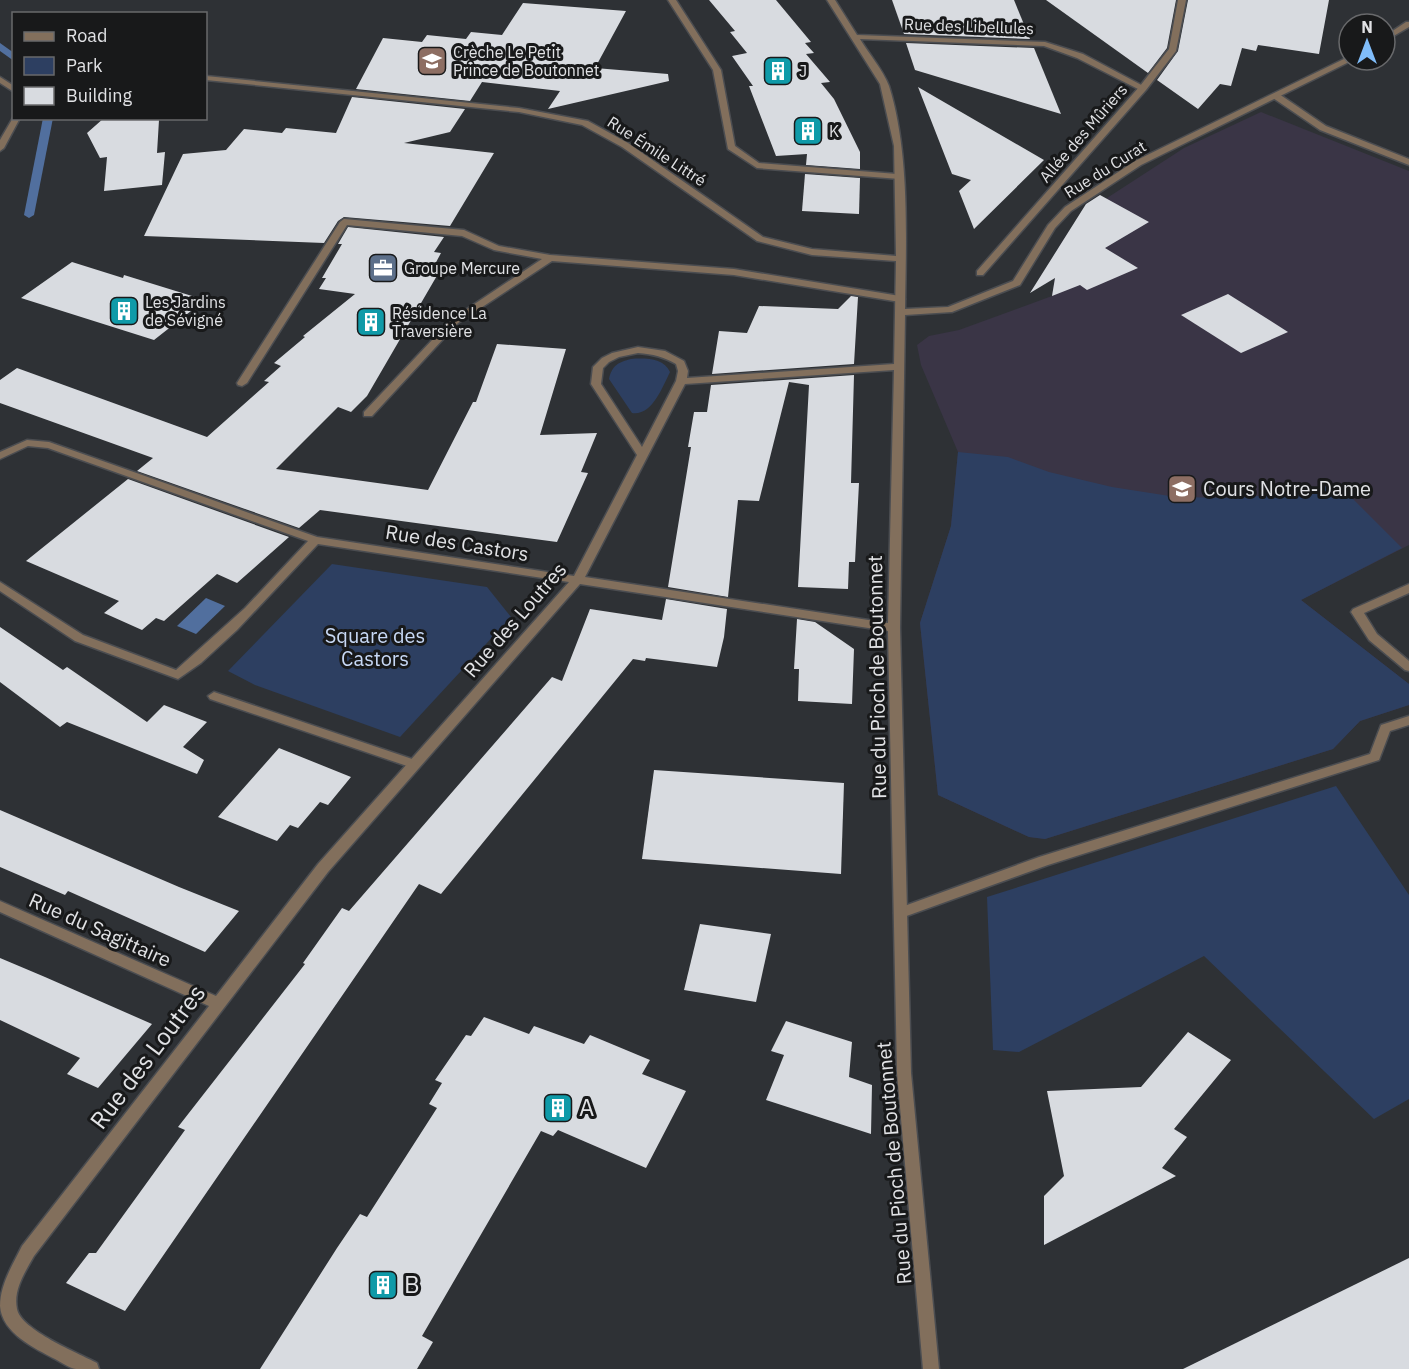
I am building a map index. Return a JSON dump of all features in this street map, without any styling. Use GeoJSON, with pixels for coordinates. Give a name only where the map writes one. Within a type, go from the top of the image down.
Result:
{"type":"FeatureCollection","features":[{"type":"Feature","properties":{"kind":"street"},"geometry":{"type":"LineString","coordinates":[[672,0],[717,70],[730,147],[757,165],[897,177]]}},
{"type":"Feature","properties":{"kind":"street","name":"Rue du Pioch de Boutonnet"},"geometry":{"type":"LineString","coordinates":[[831,0],[884,84],[898,146],[897,177],[901,259],[897,367],[894,628],[904,1073],[931,1369]]}},
{"type":"Feature","properties":{"kind":"street","name":"Allée des Mûriers"},"geometry":{"type":"LineString","coordinates":[[980,273],[1143,88],[1173,49],[1182,0]]}},
{"type":"Feature","properties":{"kind":"street","name":"Rue des Libellules"},"geometry":{"type":"LineString","coordinates":[[855,37],[1045,44],[1080,56],[1143,88]]}},
{"type":"Feature","properties":{"kind":"street","name":"Rue du Curat"},"geometry":{"type":"LineString","coordinates":[[242,383],[344,222],[464,233],[497,248],[550,258],[734,272],[900,306],[949,310],[1017,283],[1051,226],[1068,209],[1138,163],[1337,66]]}},
{"type":"Feature","properties":{"kind":"street","name":"Rue Émile Littré"},"geometry":{"type":"LineString","coordinates":[[207,78],[519,110],[585,123],[625,145],[760,239],[779,246],[816,252],[901,259]]}},
{"type":"Feature","properties":{"kind":"street"},"geometry":{"type":"LineString","coordinates":[[0,79],[12,88]]}},
{"type":"Feature","properties":{"kind":"street"},"geometry":{"type":"LineString","coordinates":[[1276,96],[1323,128],[1409,162]]}},
{"type":"Feature","properties":{"kind":"street"},"geometry":{"type":"LineString","coordinates":[[0,148],[15,120]]}},
{"type":"Feature","properties":{"kind":"street"},"geometry":{"type":"LineString","coordinates":[[368,414],[455,321],[550,258]]}},
{"type":"Feature","properties":{"kind":"street"},"geometry":{"type":"LineString","coordinates":[[642,455],[596,384],[595,376],[598,367],[611,356],[623,352],[660,353],[681,363],[683,371],[681,381],[897,367]]}},
{"type":"Feature","properties":{"kind":"street","name":"Rue des Loutres"},"geometry":{"type":"LineString","coordinates":[[91,1369],[19,1328],[9,1313],[9,1294],[28,1251],[323,868],[578,579],[681,381]]}},
{"type":"Feature","properties":{"kind":"street","name":"Rue des Castors"},"geometry":{"type":"LineString","coordinates":[[0,456],[27,443],[49,445],[315,540],[894,628]]}},
{"type":"Feature","properties":{"kind":"street"},"geometry":{"type":"LineString","coordinates":[[0,586],[79,638],[178,675],[214,647],[272,589],[315,540]]}},
{"type":"Feature","properties":{"kind":"street"},"geometry":{"type":"LineString","coordinates":[[1409,588],[1357,612],[1373,637],[1409,667]]}},
{"type":"Feature","properties":{"kind":"street"},"geometry":{"type":"LineString","coordinates":[[214,696],[414,764]]}},
{"type":"Feature","properties":{"kind":"street"},"geometry":{"type":"LineString","coordinates":[[901,913],[1044,861],[1375,757],[1385,728],[1409,720]]}},
{"type":"Feature","properties":{"kind":"street","name":"Rue du Sagittaire"},"geometry":{"type":"LineString","coordinates":[[0,906],[217,1003]]}},
{"type":"Feature","properties":{"kind":"shaded area","name":"Cours Notre-Dame"},"geometry":{"type":"Polygon","coordinates":[[[1261,112],[1409,171],[1409,545],[1301,600],[1409,684],[1409,705],[1360,721],[1333,749],[1045,839],[1029,837],[938,795],[920,623],[951,526],[958,452],[921,365],[917,345],[929,336],[959,330],[1052,296],[1060,245],[1069,231],[1107,198],[1184,148],[1261,112]]]}},
{"type":"Feature","properties":{"kind":"shaded area"},"geometry":{"type":"Polygon","coordinates":[[[206,598],[225,606],[196,634],[177,626],[206,598]]]}},
{"type":"Feature","properties":{"kind":"green space"},"geometry":{"type":"Polygon","coordinates":[[[631,359],[659,361],[670,372],[656,400],[639,413],[632,413],[609,379],[612,370],[617,365],[631,359]]]}},
{"type":"Feature","properties":{"kind":"green space"},"geometry":{"type":"Polygon","coordinates":[[[958,452],[1008,457],[1049,472],[1112,487],[1176,497],[1234,498],[1293,493],[1344,483],[1345,491],[1402,548],[1301,600],[1409,684],[1409,705],[1360,721],[1333,749],[1045,839],[1029,837],[938,795],[920,623],[951,526],[958,452]]]}},
{"type":"Feature","properties":{"kind":"green space","name":"Square des Castors"},"geometry":{"type":"Polygon","coordinates":[[[332,564],[487,587],[511,617],[400,737],[255,685],[228,671],[332,564]]]}},
{"type":"Feature","properties":{"kind":"green space"},"geometry":{"type":"Polygon","coordinates":[[[1336,786],[1409,895],[1409,1099],[1374,1119],[1204,956],[1019,1052],[993,1050],[987,897],[1336,786]]]}},
{"type":"Feature","properties":{"kind":"building"},"geometry":{"type":"Polygon","coordinates":[[[709,0],[776,0],[811,42],[805,43],[814,53],[806,54],[830,82],[821,83],[834,99],[860,152],[860,169],[806,165],[807,154],[776,156],[749,86],[753,86],[732,56],[747,53],[730,32],[735,31],[709,0]]]}},
{"type":"Feature","properties":{"kind":"building"},"geometry":{"type":"Polygon","coordinates":[[[892,0],[1014,0],[1030,39],[904,34],[892,0]]]}},
{"type":"Feature","properties":{"kind":"building"},"geometry":{"type":"Polygon","coordinates":[[[1046,0],[1176,0],[1167,48],[1148,73],[1046,0]]]}},
{"type":"Feature","properties":{"kind":"building"},"geometry":{"type":"Polygon","coordinates":[[[1188,0],[1329,0],[1319,54],[1258,45],[1256,51],[1242,48],[1231,86],[1220,84],[1198,109],[1157,80],[1178,51],[1188,0]]]}},
{"type":"Feature","properties":{"kind":"building"},"geometry":{"type":"Polygon","coordinates":[[[523,3],[626,11],[595,68],[668,74],[669,81],[548,109],[560,91],[482,82],[470,101],[356,89],[383,38],[422,42],[427,35],[466,39],[471,32],[502,35],[523,3]]]}},
{"type":"Feature","properties":{"kind":"building"},"geometry":{"type":"Polygon","coordinates":[[[906,43],[1034,48],[1061,114],[915,70],[906,43]]]}},
{"type":"Feature","properties":{"kind":"building"},"geometry":{"type":"Polygon","coordinates":[[[918,87],[1044,160],[974,229],[959,191],[971,180],[952,174],[918,87]]]}},
{"type":"Feature","properties":{"kind":"building"},"geometry":{"type":"Polygon","coordinates":[[[352,97],[465,109],[450,132],[404,143],[494,153],[450,226],[344,217],[338,221],[324,243],[144,236],[183,154],[226,150],[244,129],[282,133],[286,128],[336,133],[352,97]]]}},
{"type":"Feature","properties":{"kind":"building"},"geometry":{"type":"Polygon","coordinates":[[[102,120],[159,120],[157,153],[165,152],[162,185],[104,191],[107,157],[100,158],[87,133],[102,120]]]}},
{"type":"Feature","properties":{"kind":"building"},"geometry":{"type":"Polygon","coordinates":[[[805,174],[860,178],[859,214],[802,211],[805,174]]]}},
{"type":"Feature","properties":{"kind":"building"},"geometry":{"type":"Polygon","coordinates":[[[1100,195],[1149,222],[1105,248],[1138,268],[1087,290],[1080,285],[1052,296],[1055,278],[1030,293],[1086,204],[1100,195]]]}},
{"type":"Feature","properties":{"kind":"building"},"geometry":{"type":"Polygon","coordinates":[[[348,227],[444,237],[434,252],[441,253],[434,266],[442,267],[367,396],[351,412],[338,407],[276,469],[428,490],[473,402],[476,402],[497,344],[566,349],[540,435],[597,433],[581,472],[588,473],[557,542],[320,510],[299,528],[137,471],[153,458],[0,403],[0,380],[17,368],[207,437],[269,382],[264,381],[281,366],[274,363],[355,294],[319,289],[326,278],[322,278],[342,244],[338,244],[348,227]]]}},
{"type":"Feature","properties":{"kind":"building","name":"Les Jardins de Sévigné"},"geometry":{"type":"Polygon","coordinates":[[[72,262],[205,300],[154,340],[21,298],[72,262]]]}},
{"type":"Feature","properties":{"kind":"building"},"geometry":{"type":"Polygon","coordinates":[[[1228,294],[1288,332],[1241,353],[1181,315],[1228,294]]]}},
{"type":"Feature","properties":{"kind":"building"},"geometry":{"type":"Polygon","coordinates":[[[851,296],[858,297],[854,364],[712,374],[719,331],[747,333],[759,306],[838,309],[851,296]]]}},
{"type":"Feature","properties":{"kind":"building"},"geometry":{"type":"Polygon","coordinates":[[[854,375],[851,483],[859,483],[855,562],[849,562],[848,589],[798,587],[809,385],[789,382],[759,501],[738,500],[728,597],[668,587],[691,447],[688,447],[694,412],[707,412],[711,385],[854,375]]]}},
{"type":"Feature","properties":{"kind":"building"},"geometry":{"type":"Polygon","coordinates":[[[128,479],[289,537],[237,583],[217,574],[164,621],[156,618],[142,630],[104,613],[119,601],[26,561],[128,479]]]}},
{"type":"Feature","properties":{"kind":"building"},"geometry":{"type":"Polygon","coordinates":[[[666,599],[727,609],[724,637],[717,667],[646,658],[645,661],[633,659],[441,894],[419,884],[125,1311],[66,1283],[89,1253],[96,1253],[185,1130],[178,1127],[305,964],[303,963],[342,908],[349,911],[552,677],[562,681],[590,609],[662,620],[666,599]]]}},
{"type":"Feature","properties":{"kind":"building"},"geometry":{"type":"Polygon","coordinates":[[[797,619],[815,622],[854,649],[852,704],[798,701],[799,669],[794,669],[797,619]]]}},
{"type":"Feature","properties":{"kind":"building"},"geometry":{"type":"Polygon","coordinates":[[[0,627],[63,670],[67,667],[147,722],[164,705],[207,722],[183,747],[204,760],[197,774],[67,722],[60,727],[0,682],[0,627]]]}},
{"type":"Feature","properties":{"kind":"building"},"geometry":{"type":"Polygon","coordinates":[[[279,748],[351,777],[328,805],[320,802],[298,828],[290,825],[277,841],[218,817],[279,748]]]}},
{"type":"Feature","properties":{"kind":"building"},"geometry":{"type":"Polygon","coordinates":[[[654,770],[844,783],[841,874],[642,859],[654,770]]]}},
{"type":"Feature","properties":{"kind":"building"},"geometry":{"type":"Polygon","coordinates":[[[0,810],[239,911],[205,952],[68,891],[65,895],[0,867],[0,810]]]}},
{"type":"Feature","properties":{"kind":"building"},"geometry":{"type":"Polygon","coordinates":[[[700,924],[771,934],[756,1002],[684,990],[700,924]]]}},
{"type":"Feature","properties":{"kind":"building"},"geometry":{"type":"Polygon","coordinates":[[[0,958],[152,1024],[98,1088],[67,1074],[80,1058],[0,1020],[0,958]]]}},
{"type":"Feature","properties":{"kind":"building"},"geometry":{"type":"Polygon","coordinates":[[[484,1017],[529,1034],[534,1026],[584,1044],[590,1035],[650,1060],[642,1074],[686,1091],[646,1168],[558,1130],[553,1136],[541,1131],[422,1336],[433,1342],[417,1369],[260,1369],[360,1214],[367,1217],[437,1108],[429,1104],[442,1083],[435,1080],[466,1035],[471,1036],[484,1017]]]}},
{"type":"Feature","properties":{"kind":"building"},"geometry":{"type":"Polygon","coordinates":[[[786,1021],[852,1042],[849,1077],[872,1085],[871,1134],[766,1100],[784,1055],[771,1051],[786,1021]]]}},
{"type":"Feature","properties":{"kind":"building"},"geometry":{"type":"Polygon","coordinates":[[[1188,1032],[1231,1060],[1174,1129],[1187,1137],[1162,1168],[1176,1176],[1044,1245],[1044,1196],[1064,1176],[1047,1091],[1141,1087],[1188,1032]]]}},
{"type":"Feature","properties":{"kind":"building"},"geometry":{"type":"Polygon","coordinates":[[[1409,1258],[1409,1369],[1183,1369],[1409,1258]]]}},
{"type":"Feature","properties":{"kind":"waterway"},"geometry":{"type":"LineString","coordinates":[[0,46],[12,56]]}},
{"type":"Feature","properties":{"kind":"waterway"},"geometry":{"type":"LineString","coordinates":[[29,215],[48,120]]}},
{"type":"Feature","properties":{"kind":"place","name":"Crèche Le Petit Prince de Boutonnet"},"geometry":{"type":"Point","coordinates":[432,61]}},
{"type":"Feature","properties":{"kind":"place","name":"J"},"geometry":{"type":"Point","coordinates":[778,71]}},
{"type":"Feature","properties":{"kind":"place","name":"K"},"geometry":{"type":"Point","coordinates":[808,131]}},
{"type":"Feature","properties":{"kind":"place","name":"Groupe Mercure"},"geometry":{"type":"Point","coordinates":[383,268]}},
{"type":"Feature","properties":{"kind":"place","name":"Les Jardins de Sévigné"},"geometry":{"type":"Point","coordinates":[124,311]}},
{"type":"Feature","properties":{"kind":"place","name":"Résidence La Traversière"},"geometry":{"type":"Point","coordinates":[371,322]}},
{"type":"Feature","properties":{"kind":"place","name":"Cours Notre-Dame"},"geometry":{"type":"Point","coordinates":[1182,489]}},
{"type":"Feature","properties":{"kind":"place","name":"A"},"geometry":{"type":"Point","coordinates":[558,1108]}},
{"type":"Feature","properties":{"kind":"place","name":"B"},"geometry":{"type":"Point","coordinates":[383,1285]}}]}
